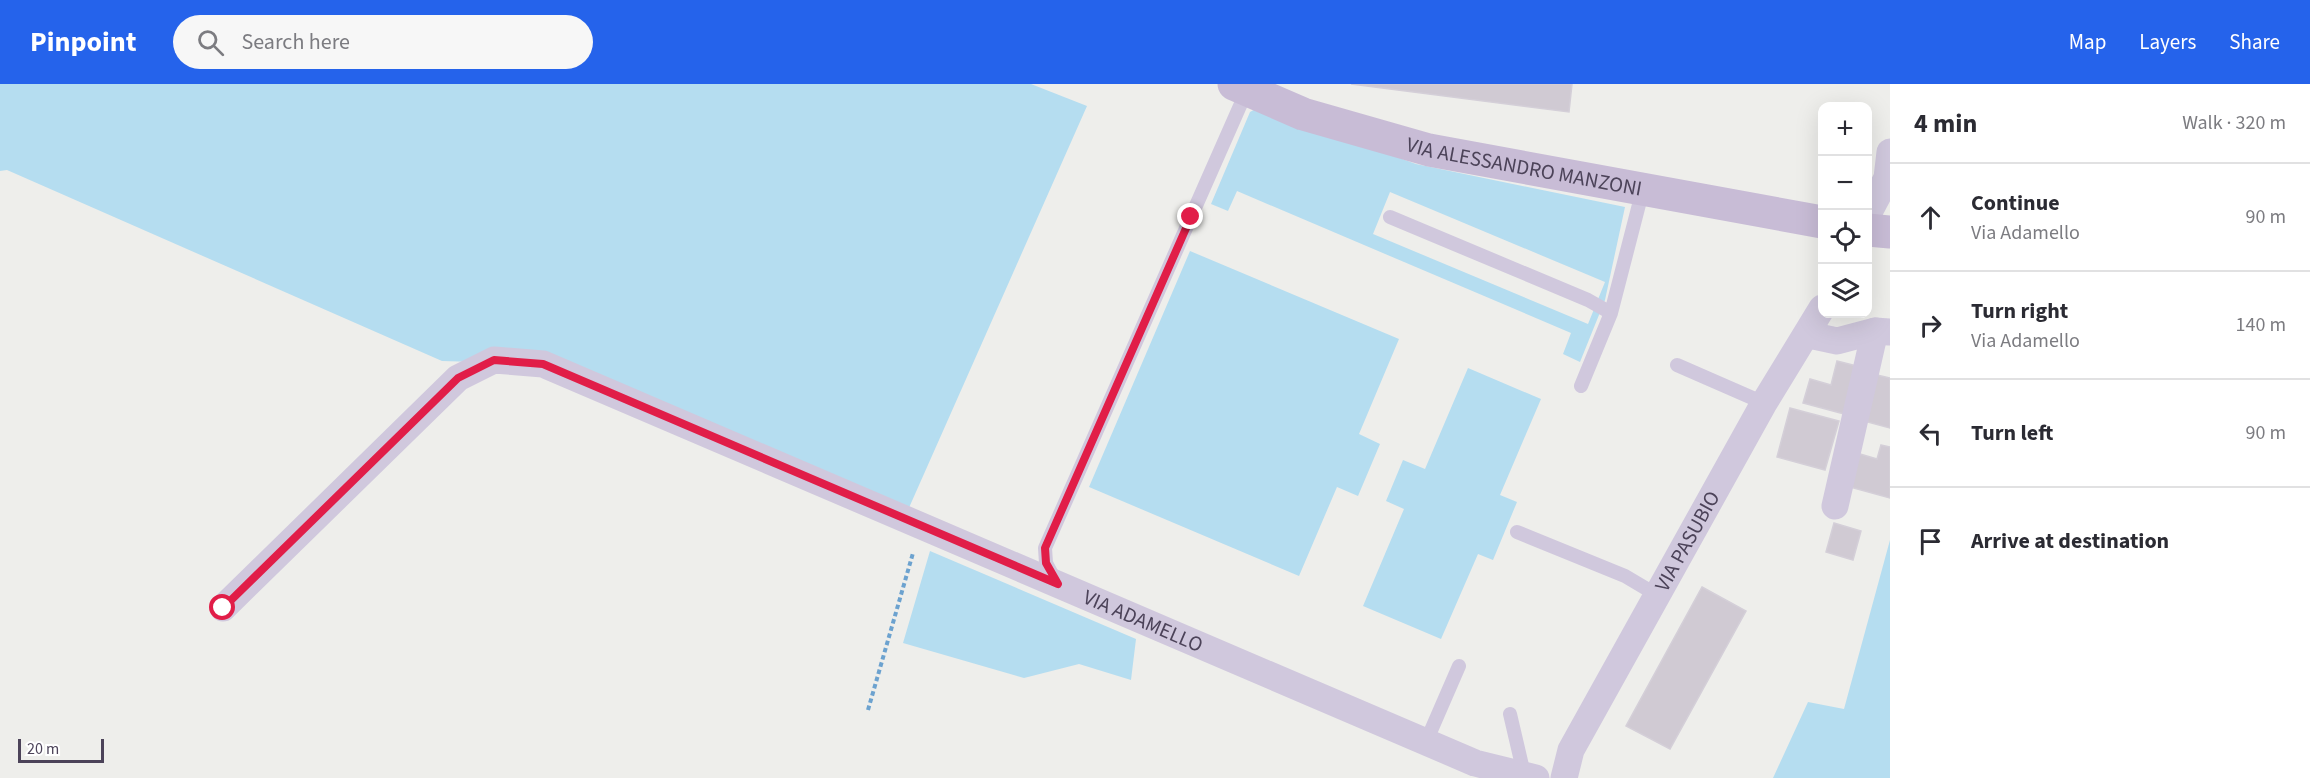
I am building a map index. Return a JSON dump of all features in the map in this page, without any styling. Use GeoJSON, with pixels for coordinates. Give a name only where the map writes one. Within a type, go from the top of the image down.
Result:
{"type":"FeatureCollection","features":[{"type":"Feature","properties":{"kind":"street","name":"VIA ALESSANDRO MANZONI"},"geometry":{"type":"LineString","coordinates":[[1240,87],[1303,114],[1429,150],[1818,221]]}},
{"type":"Feature","properties":{"kind":"street"},"geometry":{"type":"LineString","coordinates":[[1870,210],[1887,178],[1890,152]]}},
{"type":"Feature","properties":{"kind":"street"},"geometry":{"type":"LineString","coordinates":[[1872,230],[1890,232]]}},
{"type":"Feature","properties":{"kind":"street","name":"VIA PASUBIO"},"geometry":{"type":"LineString","coordinates":[[1564,778],[1571,750],[1764,403],[1809,335],[1818,316]]}},
{"type":"Feature","properties":{"kind":"street"},"geometry":{"type":"LineString","coordinates":[[1809,335],[1837,341],[1882,332],[1835,506]]}},
{"type":"Feature","properties":{"kind":"street","name":"VIA ADAMELLO"},"geometry":{"type":"LineString","coordinates":[[223,608],[458,378],[494,360],[543,364],[1475,764],[1530,776]]}},
{"type":"Feature","properties":{"kind":"lane"},"geometry":{"type":"LineString","coordinates":[[1058,584],[1046,563],[1045,548],[1240,87]]}},
{"type":"Feature","properties":{"kind":"lane"},"geometry":{"type":"LineString","coordinates":[[1581,386],[1611,313],[1643,189]]}},
{"type":"Feature","properties":{"kind":"lane"},"geometry":{"type":"LineString","coordinates":[[1390,217],[1588,300],[1611,313]]}},
{"type":"Feature","properties":{"kind":"lane"},"geometry":{"type":"LineString","coordinates":[[1677,365],[1764,403]]}},
{"type":"Feature","properties":{"kind":"lane"},"geometry":{"type":"LineString","coordinates":[[1517,531],[1625,576],[1657,595]]}},
{"type":"Feature","properties":{"kind":"lane"},"geometry":{"type":"LineString","coordinates":[[1426,742],[1459,666]]}},
{"type":"Feature","properties":{"kind":"lane"},"geometry":{"type":"LineString","coordinates":[[1510,714],[1530,776]]}},
{"type":"Feature","properties":{"kind":"path"},"geometry":{"type":"LineString","coordinates":[[868,710],[921,526]]}},
{"type":"Feature","properties":{"kind":"shaded area"},"geometry":{"type":"Polygon","coordinates":[[[0,84],[1031,84],[1087,106],[904,519],[543,364],[442,361],[7,170],[0,171],[0,84]]]}},
{"type":"Feature","properties":{"kind":"shaded area"},"geometry":{"type":"Polygon","coordinates":[[[1259,107],[1416,164],[1625,207],[1605,300],[1580,362],[1563,354],[1571,333],[1237,191],[1228,211],[1211,204],[1250,112],[1259,107]],[[1390,192],[1373,234],[1588,324],[1605,282],[1390,192]]]}},
{"type":"Feature","properties":{"kind":"shaded area"},"geometry":{"type":"Polygon","coordinates":[[[1190,251],[1399,339],[1359,434],[1380,444],[1358,496],[1337,487],[1299,576],[1089,487],[1190,251]]]}},
{"type":"Feature","properties":{"kind":"shaded area"},"geometry":{"type":"Polygon","coordinates":[[[1468,368],[1541,399],[1500,495],[1517,502],[1493,560],[1478,554],[1441,639],[1363,606],[1404,509],[1386,501],[1403,460],[1425,469],[1468,368]]]}},
{"type":"Feature","properties":{"kind":"shaded area"},"geometry":{"type":"Polygon","coordinates":[[[1890,540],[1890,778],[1773,778],[1808,702],[1844,709],[1890,540]]]}},
{"type":"Feature","properties":{"kind":"shaded area"},"geometry":{"type":"Polygon","coordinates":[[[930,551],[1136,639],[1131,680],[1079,664],[1024,678],[903,643],[930,551]]]}},
{"type":"Feature","properties":{"kind":"building"},"geometry":{"type":"Polygon","coordinates":[[[1351,84],[1572,84],[1569,112],[1351,84]]]}},
{"type":"Feature","properties":{"kind":"building"},"geometry":{"type":"Polygon","coordinates":[[[1837,361],[1861,367],[1848,415],[1803,403],[1810,379],[1831,385],[1837,361]]]}},
{"type":"Feature","properties":{"kind":"building"},"geometry":{"type":"Polygon","coordinates":[[[1877,375],[1890,378],[1890,428],[1864,421],[1877,375]]]}},
{"type":"Feature","properties":{"kind":"building"},"geometry":{"type":"Polygon","coordinates":[[[1790,408],[1839,421],[1825,470],[1777,457],[1790,408]]]}},
{"type":"Feature","properties":{"kind":"building"},"geometry":{"type":"Polygon","coordinates":[[[1881,445],[1890,447],[1890,498],[1850,487],[1860,454],[1877,459],[1881,445]]]}},
{"type":"Feature","properties":{"kind":"building"},"geometry":{"type":"Polygon","coordinates":[[[1834,523],[1861,531],[1853,560],[1826,552],[1834,523]]]}},
{"type":"Feature","properties":{"kind":"building"},"geometry":{"type":"Polygon","coordinates":[[[1702,587],[1746,611],[1670,749],[1626,726],[1702,587]]]}},
{"type":"Feature","properties":{"kind":"route"},"geometry":{"type":"LineString","coordinates":[[223,608],[458,378],[494,360],[543,364],[1058,584],[1046,563],[1045,548],[1191,217]]}}]}
